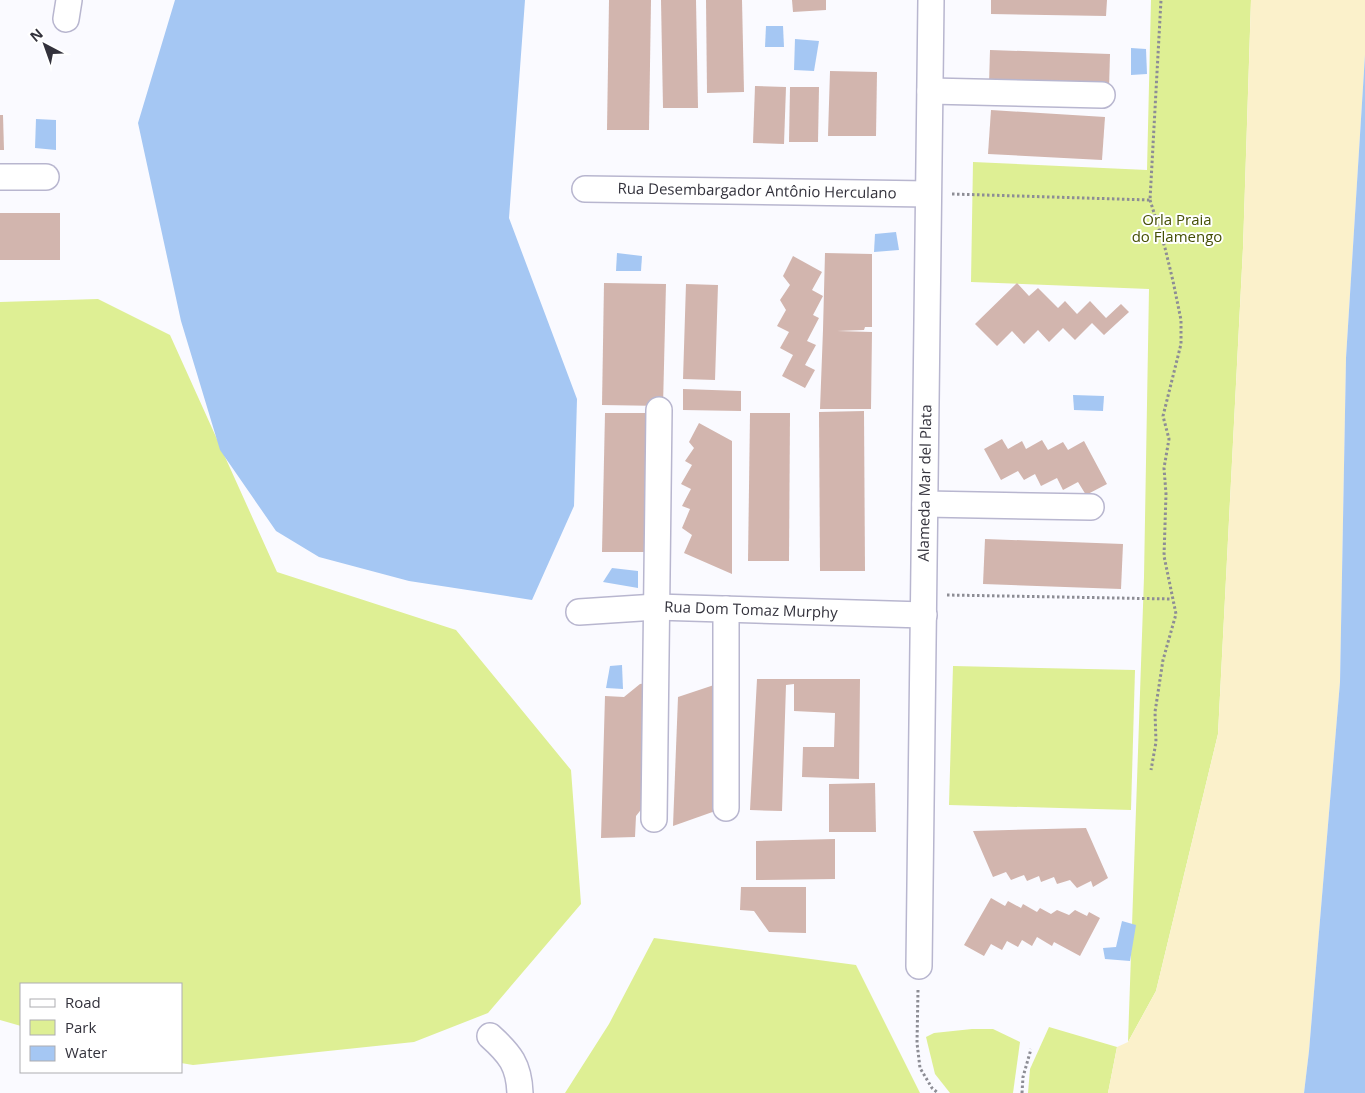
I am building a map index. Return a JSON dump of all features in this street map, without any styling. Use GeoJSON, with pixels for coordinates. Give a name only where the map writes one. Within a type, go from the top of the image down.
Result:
{"type":"FeatureCollection","features":[{"type":"Feature","properties":{"kind":"street","name":"Alameda Mar del Plata"},"geometry":{"type":"LineString","coordinates":[[919,966],[931,0]]}},
{"type":"Feature","properties":{"kind":"street"},"geometry":{"type":"LineString","coordinates":[[930,91],[1102,95]]}},
{"type":"Feature","properties":{"kind":"street"},"geometry":{"type":"LineString","coordinates":[[0,177],[46,177]]}},
{"type":"Feature","properties":{"kind":"street","name":"Rua Desembargador Antônio Herculano"},"geometry":{"type":"LineString","coordinates":[[585,189],[928,194]]}},
{"type":"Feature","properties":{"kind":"street"},"geometry":{"type":"LineString","coordinates":[[654,819],[660,410]]}},
{"type":"Feature","properties":{"kind":"street"},"geometry":{"type":"LineString","coordinates":[[925,504],[1091,506]]}},
{"type":"Feature","properties":{"kind":"street","name":"Rua Dom Tomaz Murphy"},"geometry":{"type":"LineString","coordinates":[[579,612],[656,607],[726,609],[924,604]]}},
{"type":"Feature","properties":{"kind":"street"},"geometry":{"type":"LineString","coordinates":[[726,609],[726,808]]}},
{"type":"Feature","properties":{"kind":"street"},"geometry":{"type":"LineString","coordinates":[[490,1036],[505,1050],[514,1063],[520,1079],[520,1093]]}},
{"type":"Feature","properties":{"kind":"path"},"geometry":{"type":"LineString","coordinates":[[1151,770],[1156,742],[1155,712],[1163,660],[1176,614],[1164,556],[1166,494],[1164,468],[1169,439],[1164,416],[1181,344],[1181,320],[1166,248],[1150,200],[1161,0]]}},
{"type":"Feature","properties":{"kind":"path"},"geometry":{"type":"LineString","coordinates":[[928,194],[1150,200]]}},
{"type":"Feature","properties":{"kind":"path"},"geometry":{"type":"LineString","coordinates":[[924,604],[1172,599]]}},
{"type":"Feature","properties":{"kind":"path"},"geometry":{"type":"LineString","coordinates":[[919,966],[917,1043],[920,1068],[932,1088],[938,1093]]}},
{"type":"Feature","properties":{"kind":"path"},"geometry":{"type":"LineString","coordinates":[[1022,1093],[1022,1077],[1031,1049]]}},
{"type":"Feature","properties":{"kind":"green space","name":"Orla Praia do Flamengo"},"geometry":{"type":"Polygon","coordinates":[[[1151,0],[1251,0],[1243,248],[1218,734],[1156,991],[1128,1042],[1144,577],[1149,289],[971,282],[973,162],[1147,170],[1151,0]]]}},
{"type":"Feature","properties":{"kind":"green space"},"geometry":{"type":"Polygon","coordinates":[[[98,299],[170,335],[277,572],[456,630],[571,770],[581,904],[488,1013],[414,1042],[193,1065],[182,1063],[182,983],[20,983],[20,1026],[0,1020],[0,302],[98,299]]]}},
{"type":"Feature","properties":{"kind":"green space"},"geometry":{"type":"Polygon","coordinates":[[[953,666],[1135,670],[1131,810],[949,805],[953,666]]]}},
{"type":"Feature","properties":{"kind":"green space"},"geometry":{"type":"Polygon","coordinates":[[[654,938],[856,965],[920,1093],[565,1093],[609,1024],[654,938]]]}},
{"type":"Feature","properties":{"kind":"green space"},"geometry":{"type":"Polygon","coordinates":[[[1049,1027],[1117,1047],[1108,1093],[1028,1093],[1030,1069],[1049,1027]]]}},
{"type":"Feature","properties":{"kind":"green space"},"geometry":{"type":"Polygon","coordinates":[[[993,1029],[1020,1042],[1013,1093],[950,1093],[935,1074],[926,1037],[934,1033],[993,1029]]]}},
{"type":"Feature","properties":{"kind":"sand"},"geometry":{"type":"Polygon","coordinates":[[[1251,0],[1365,0],[1365,55],[1346,358],[1340,682],[1304,1093],[1108,1093],[1117,1047],[1128,1042],[1156,991],[1218,734],[1243,248],[1251,0]]]}},
{"type":"Feature","properties":{"kind":"water"},"geometry":{"type":"Polygon","coordinates":[[[175,0],[525,0],[509,218],[577,399],[574,506],[532,600],[409,581],[319,557],[276,531],[220,450],[181,321],[138,123],[175,0]]]}},
{"type":"Feature","properties":{"kind":"water"},"geometry":{"type":"Polygon","coordinates":[[[766,26],[783,26],[784,47],[765,47],[766,26]]]}},
{"type":"Feature","properties":{"kind":"water"},"geometry":{"type":"Polygon","coordinates":[[[795,39],[819,41],[814,71],[794,70],[795,39]]]}},
{"type":"Feature","properties":{"kind":"water"},"geometry":{"type":"Polygon","coordinates":[[[1131,48],[1146,49],[1147,74],[1131,75],[1131,48]]]}},
{"type":"Feature","properties":{"kind":"water"},"geometry":{"type":"Polygon","coordinates":[[[1365,55],[1365,1093],[1304,1093],[1340,682],[1346,358],[1365,55]]]}},
{"type":"Feature","properties":{"kind":"water"},"geometry":{"type":"Polygon","coordinates":[[[36,119],[56,120],[56,150],[35,148],[36,119]]]}},
{"type":"Feature","properties":{"kind":"water"},"geometry":{"type":"Polygon","coordinates":[[[896,232],[899,250],[874,252],[875,234],[896,232]]]}},
{"type":"Feature","properties":{"kind":"water"},"geometry":{"type":"Polygon","coordinates":[[[617,253],[642,256],[641,271],[616,271],[617,253]]]}},
{"type":"Feature","properties":{"kind":"water"},"geometry":{"type":"Polygon","coordinates":[[[1073,395],[1104,396],[1103,411],[1074,410],[1073,395]]]}},
{"type":"Feature","properties":{"kind":"water"},"geometry":{"type":"Polygon","coordinates":[[[612,568],[638,571],[638,588],[603,582],[612,568]]]}},
{"type":"Feature","properties":{"kind":"water"},"geometry":{"type":"Polygon","coordinates":[[[622,665],[623,689],[606,688],[610,666],[622,665]]]}},
{"type":"Feature","properties":{"kind":"water"},"geometry":{"type":"Polygon","coordinates":[[[1122,921],[1136,925],[1130,961],[1105,959],[1103,948],[1116,947],[1122,921]]]}},
{"type":"Feature","properties":{"kind":"building"},"geometry":{"type":"Polygon","coordinates":[[[609,0],[651,0],[649,130],[607,130],[609,0]]]}},
{"type":"Feature","properties":{"kind":"building"},"geometry":{"type":"Polygon","coordinates":[[[661,0],[696,0],[698,108],[663,108],[661,0]]]}},
{"type":"Feature","properties":{"kind":"building"},"geometry":{"type":"Polygon","coordinates":[[[706,0],[742,0],[744,92],[707,93],[706,0]]]}},
{"type":"Feature","properties":{"kind":"building"},"geometry":{"type":"Polygon","coordinates":[[[792,0],[826,0],[826,10],[793,12],[792,0]]]}},
{"type":"Feature","properties":{"kind":"building"},"geometry":{"type":"Polygon","coordinates":[[[991,0],[1107,0],[1106,16],[991,14],[991,0]]]}},
{"type":"Feature","properties":{"kind":"building"},"geometry":{"type":"Polygon","coordinates":[[[990,50],[1110,54],[1109,89],[989,85],[990,50]]]}},
{"type":"Feature","properties":{"kind":"building"},"geometry":{"type":"Polygon","coordinates":[[[830,71],[877,72],[876,136],[828,136],[830,71]]]}},
{"type":"Feature","properties":{"kind":"building"},"geometry":{"type":"Polygon","coordinates":[[[755,86],[786,87],[784,144],[753,143],[755,86]]]}},
{"type":"Feature","properties":{"kind":"building"},"geometry":{"type":"Polygon","coordinates":[[[790,87],[819,87],[818,142],[789,142],[790,87]]]}},
{"type":"Feature","properties":{"kind":"building"},"geometry":{"type":"Polygon","coordinates":[[[991,110],[1105,117],[1102,160],[988,154],[991,110]]]}},
{"type":"Feature","properties":{"kind":"building"},"geometry":{"type":"Polygon","coordinates":[[[0,115],[3,115],[4,150],[0,150],[0,115]]]}},
{"type":"Feature","properties":{"kind":"building"},"geometry":{"type":"Polygon","coordinates":[[[0,213],[60,213],[60,260],[0,260],[0,213]]]}},
{"type":"Feature","properties":{"kind":"building"},"geometry":{"type":"Polygon","coordinates":[[[825,253],[872,254],[872,327],[865,327],[864,330],[837,331],[872,332],[871,409],[820,409],[825,253]]]}},
{"type":"Feature","properties":{"kind":"building"},"geometry":{"type":"Polygon","coordinates":[[[793,256],[822,272],[812,290],[823,296],[813,315],[819,318],[807,341],[816,345],[805,365],[815,370],[805,388],[782,376],[793,355],[780,348],[789,332],[777,326],[786,310],[780,300],[790,285],[783,276],[793,256]]]}},
{"type":"Feature","properties":{"kind":"building"},"geometry":{"type":"Polygon","coordinates":[[[604,283],[666,284],[663,406],[602,405],[604,283]]]}},
{"type":"Feature","properties":{"kind":"building"},"geometry":{"type":"Polygon","coordinates":[[[1017,283],[1029,296],[1038,288],[1058,308],[1065,301],[1077,314],[1090,301],[1106,318],[1121,304],[1129,312],[1104,335],[1092,323],[1075,340],[1063,328],[1049,342],[1038,330],[1024,344],[1012,331],[997,346],[975,324],[1017,283]]]}},
{"type":"Feature","properties":{"kind":"building"},"geometry":{"type":"Polygon","coordinates":[[[686,284],[718,285],[715,380],[683,379],[686,284]]]}},
{"type":"Feature","properties":{"kind":"building"},"geometry":{"type":"Polygon","coordinates":[[[683,389],[741,391],[741,411],[683,410],[683,389]]]}},
{"type":"Feature","properties":{"kind":"building"},"geometry":{"type":"Polygon","coordinates":[[[864,411],[865,571],[820,571],[819,412],[864,411]]]}},
{"type":"Feature","properties":{"kind":"building"},"geometry":{"type":"Polygon","coordinates":[[[605,413],[652,413],[649,552],[602,552],[605,413]]]}},
{"type":"Feature","properties":{"kind":"building"},"geometry":{"type":"Polygon","coordinates":[[[750,413],[790,413],[789,561],[748,561],[750,413]]]}},
{"type":"Feature","properties":{"kind":"building"},"geometry":{"type":"Polygon","coordinates":[[[699,423],[732,441],[732,574],[684,553],[692,535],[682,528],[690,509],[682,506],[691,489],[681,484],[692,465],[685,461],[694,448],[689,442],[699,423]]]}},
{"type":"Feature","properties":{"kind":"building"},"geometry":{"type":"Polygon","coordinates":[[[1002,439],[1008,449],[1022,441],[1026,449],[1042,440],[1048,450],[1063,442],[1068,450],[1084,441],[1107,484],[1086,495],[1078,482],[1063,490],[1057,478],[1041,486],[1035,474],[1024,480],[1018,471],[1001,480],[984,449],[1002,439]]]}},
{"type":"Feature","properties":{"kind":"building"},"geometry":{"type":"Polygon","coordinates":[[[985,539],[1123,544],[1121,589],[983,584],[985,539]]]}},
{"type":"Feature","properties":{"kind":"building"},"geometry":{"type":"Polygon","coordinates":[[[757,679],[860,679],[859,779],[802,777],[803,747],[834,747],[835,713],[794,711],[794,684],[786,685],[782,811],[750,810],[757,679]]]}},
{"type":"Feature","properties":{"kind":"building"},"geometry":{"type":"Polygon","coordinates":[[[656,682],[654,793],[636,816],[635,837],[601,838],[605,696],[624,697],[640,684],[656,682]]]}},
{"type":"Feature","properties":{"kind":"building"},"geometry":{"type":"Polygon","coordinates":[[[723,682],[721,809],[673,826],[678,697],[723,682]]]}},
{"type":"Feature","properties":{"kind":"building"},"geometry":{"type":"Polygon","coordinates":[[[875,783],[876,832],[829,832],[829,784],[875,783]]]}},
{"type":"Feature","properties":{"kind":"building"},"geometry":{"type":"Polygon","coordinates":[[[1086,828],[1108,878],[1093,887],[1091,881],[1077,888],[1070,880],[1057,884],[1054,877],[1041,882],[1039,876],[1027,881],[1024,875],[1011,880],[1006,872],[993,877],[973,831],[1086,828]]]}},
{"type":"Feature","properties":{"kind":"building"},"geometry":{"type":"Polygon","coordinates":[[[835,839],[835,879],[756,880],[756,841],[835,839]]]}},
{"type":"Feature","properties":{"kind":"building"},"geometry":{"type":"Polygon","coordinates":[[[741,887],[806,887],[806,933],[769,932],[754,911],[740,910],[741,887]]]}},
{"type":"Feature","properties":{"kind":"building"},"geometry":{"type":"Polygon","coordinates":[[[991,898],[1005,906],[1008,901],[1021,908],[1023,904],[1037,912],[1040,908],[1051,914],[1057,910],[1069,915],[1075,910],[1087,916],[1089,912],[1100,918],[1080,956],[1054,942],[1052,946],[1037,937],[1032,946],[1022,940],[1018,947],[1007,941],[1002,950],[991,944],[984,956],[964,945],[991,898]]]}}]}
